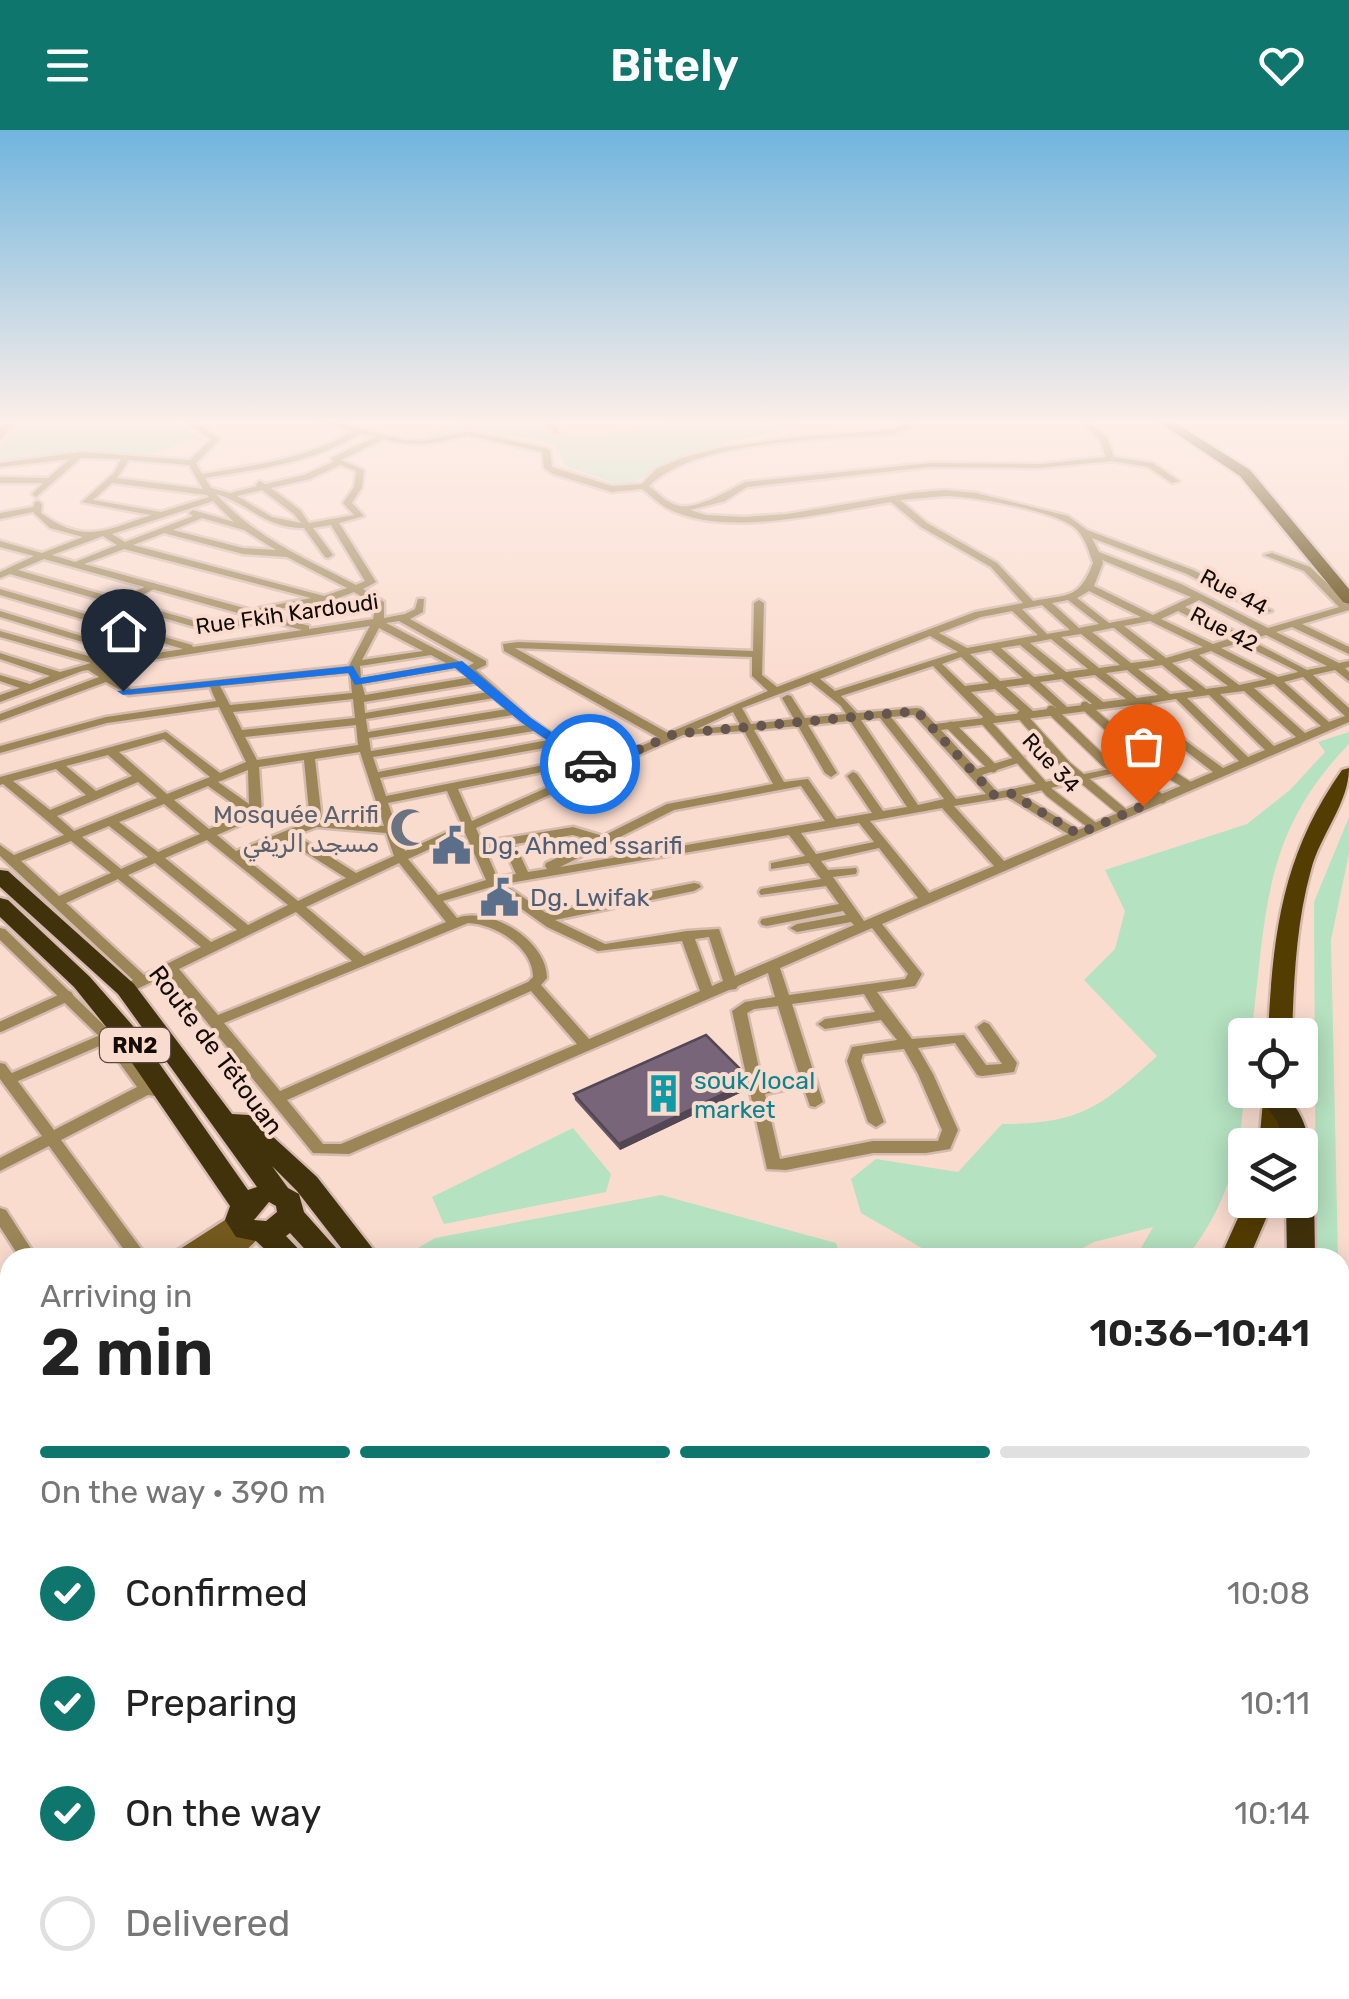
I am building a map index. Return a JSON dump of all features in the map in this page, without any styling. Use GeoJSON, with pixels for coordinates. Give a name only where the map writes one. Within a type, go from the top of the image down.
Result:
{"type":"FeatureCollection","features":[{"type":"Feature","properties":{"kind":"highway","name":"Route de Tétouan"},"geometry":{"type":"LineString","coordinates":[[6,868],[135,985],[284,1206],[344,1248]]}},
{"type":"Feature","properties":{"kind":"highway","name":"RN2"},"geometry":{"type":"LineString","coordinates":[[0,905],[82,982],[250,1223],[280,1248]]}},
{"type":"Feature","properties":{"kind":"highway"},"geometry":{"type":"LineString","coordinates":[[193,1076],[307,1184],[348,1248]]}},
{"type":"Feature","properties":{"kind":"highway"},"geometry":{"type":"LineString","coordinates":[[250,1223],[278,1229],[284,1206]]}},
{"type":"Feature","properties":{"kind":"highway"},"geometry":{"type":"LineString","coordinates":[[1300,1218],[1300,1248]]}},
{"type":"Feature","properties":{"kind":"main road"},"geometry":{"type":"LineString","coordinates":[[1272,507],[1348,604]]}},
{"type":"Feature","properties":{"kind":"main road"},"geometry":{"type":"LineString","coordinates":[[1281,1018],[1288,923],[1298,866],[1329,799],[1349,774]]}},
{"type":"Feature","properties":{"kind":"main road"},"geometry":{"type":"LineString","coordinates":[[1238,1248],[1252,1218]]}},
{"type":"Feature","properties":{"kind":"main road"},"geometry":{"type":"LineString","coordinates":[[204,1248],[250,1223]]}},
{"type":"Feature","properties":{"kind":"main road"},"geometry":{"type":"LineString","coordinates":[[229,1248],[250,1223]]}},
{"type":"Feature","properties":{"kind":"street"},"geometry":{"type":"LineString","coordinates":[[39,507],[45,522],[92,537]]}},
{"type":"Feature","properties":{"kind":"street"},"geometry":{"type":"LineString","coordinates":[[117,507],[163,515]]}},
{"type":"Feature","properties":{"kind":"street"},"geometry":{"type":"LineString","coordinates":[[7,569],[184,507]]}},
{"type":"Feature","properties":{"kind":"street"},"geometry":{"type":"LineString","coordinates":[[224,507],[247,528],[381,604],[378,622],[364,641],[354,672],[364,746],[401,858],[452,921]]}},
{"type":"Feature","properties":{"kind":"street"},"geometry":{"type":"LineString","coordinates":[[252,507],[274,522],[309,526],[360,516],[350,507]]}},
{"type":"Feature","properties":{"kind":"street"},"geometry":{"type":"LineString","coordinates":[[287,507],[309,526],[328,555]]}},
{"type":"Feature","properties":{"kind":"street"},"geometry":{"type":"LineString","coordinates":[[676,507],[735,521],[834,507]]}},
{"type":"Feature","properties":{"kind":"street"},"geometry":{"type":"LineString","coordinates":[[680,510],[688,507]]}},
{"type":"Feature","properties":{"kind":"street"},"geometry":{"type":"LineString","coordinates":[[903,507],[924,525],[994,565],[1030,604]]}},
{"type":"Feature","properties":{"kind":"street"},"geometry":{"type":"LineString","coordinates":[[1023,507],[1066,517],[1087,533],[1190,572],[1267,612]]}},
{"type":"Feature","properties":{"kind":"street"},"geometry":{"type":"LineString","coordinates":[[179,510],[247,528]]}},
{"type":"Feature","properties":{"kind":"street"},"geometry":{"type":"LineString","coordinates":[[77,564],[202,515]]}},
{"type":"Feature","properties":{"kind":"street"},"geometry":{"type":"LineString","coordinates":[[253,611],[324,599],[372,581],[333,522]]}},
{"type":"Feature","properties":{"kind":"street"},"geometry":{"type":"LineString","coordinates":[[164,530],[243,551],[293,554]]}},
{"type":"Feature","properties":{"kind":"street"},"geometry":{"type":"LineString","coordinates":[[0,849],[6,868],[57,902],[135,985],[355,878],[736,707],[781,694],[811,677],[980,614],[1072,597],[1089,587],[1098,572],[1087,533]]}},
{"type":"Feature","properties":{"kind":"street"},"geometry":{"type":"LineString","coordinates":[[106,534],[125,546],[324,599]]}},
{"type":"Feature","properties":{"kind":"street"},"geometry":{"type":"LineString","coordinates":[[0,544],[253,611],[310,630]]}},
{"type":"Feature","properties":{"kind":"street","name":"Rue 44"},"geometry":{"type":"LineString","coordinates":[[1095,554],[1198,597],[1336,666],[1349,678]]}},
{"type":"Feature","properties":{"kind":"street"},"geometry":{"type":"LineString","coordinates":[[1269,555],[1307,569],[1348,604]]}},
{"type":"Feature","properties":{"kind":"street"},"geometry":{"type":"LineString","coordinates":[[7,569],[210,628],[275,618]]}},
{"type":"Feature","properties":{"kind":"street"},"geometry":{"type":"LineString","coordinates":[[120,603],[153,586]]}},
{"type":"Feature","properties":{"kind":"street","name":"Rue 42"},"geometry":{"type":"LineString","coordinates":[[1089,587],[1276,679],[1327,726]]}},
{"type":"Feature","properties":{"kind":"street"},"geometry":{"type":"LineString","coordinates":[[0,592],[192,648]]}},
{"type":"Feature","properties":{"kind":"street"},"geometry":{"type":"LineString","coordinates":[[1072,597],[1208,692],[1272,750]]}},
{"type":"Feature","properties":{"kind":"street"},"geometry":{"type":"LineString","coordinates":[[836,694],[993,646],[1156,617],[1198,597]]}},
{"type":"Feature","properties":{"kind":"street"},"geometry":{"type":"LineString","coordinates":[[404,617],[419,611],[421,600]]}},
{"type":"Feature","properties":{"kind":"street"},"geometry":{"type":"LineString","coordinates":[[1045,602],[1173,697],[1246,762]]}},
{"type":"Feature","properties":{"kind":"street"},"geometry":{"type":"LineString","coordinates":[[759,603],[756,676],[781,694],[831,773]]}},
{"type":"Feature","properties":{"kind":"street"},"geometry":{"type":"LineString","coordinates":[[962,690],[1061,673],[1164,662],[1348,604]]}},
{"type":"Feature","properties":{"kind":"street"},"geometry":{"type":"LineString","coordinates":[[1014,607],[1138,700],[1182,743],[1222,773]]}},
{"type":"Feature","properties":{"kind":"street"},"geometry":{"type":"LineString","coordinates":[[171,968],[280,1097],[314,1144],[330,1153],[585,1044],[774,969],[868,924],[1349,716],[1305,672],[1178,607]]}},
{"type":"Feature","properties":{"kind":"street"},"geometry":{"type":"LineString","coordinates":[[0,614],[144,657]]}},
{"type":"Feature","properties":{"kind":"street"},"geometry":{"type":"LineString","coordinates":[[91,667],[130,692],[214,682],[482,663],[404,617]]}},
{"type":"Feature","properties":{"kind":"street","name":"Rue Fkih Kardoudi"},"geometry":{"type":"LineString","coordinates":[[0,699],[91,667],[404,617]]}},
{"type":"Feature","properties":{"kind":"street"},"geometry":{"type":"LineString","coordinates":[[378,622],[398,637],[463,667],[536,727],[597,768]]}},
{"type":"Feature","properties":{"kind":"street"},"geometry":{"type":"LineString","coordinates":[[1292,623],[1349,651]]}},
{"type":"Feature","properties":{"kind":"street"},"geometry":{"type":"LineString","coordinates":[[932,633],[964,653],[1079,778],[1124,814]]}},
{"type":"Feature","properties":{"kind":"street"},"geometry":{"type":"LineString","coordinates":[[0,634],[108,664]]}},
{"type":"Feature","properties":{"kind":"street"},"geometry":{"type":"LineString","coordinates":[[364,641],[398,637]]}},
{"type":"Feature","properties":{"kind":"street"},"geometry":{"type":"LineString","coordinates":[[1020,640],[1099,704]]}},
{"type":"Feature","properties":{"kind":"street"},"geometry":{"type":"LineString","coordinates":[[906,643],[938,661],[989,720]]}},
{"type":"Feature","properties":{"kind":"street"},"geometry":{"type":"LineString","coordinates":[[993,646],[1030,678],[1117,771],[1162,798]]}},
{"type":"Feature","properties":{"kind":"street"},"geometry":{"type":"LineString","coordinates":[[755,654],[506,647],[670,736],[917,711],[994,795]]}},
{"type":"Feature","properties":{"kind":"street"},"geometry":{"type":"LineString","coordinates":[[354,672],[431,652]]}},
{"type":"Feature","properties":{"kind":"street"},"geometry":{"type":"LineString","coordinates":[[1193,655],[1302,736]]}},
{"type":"Feature","properties":{"kind":"street"},"geometry":{"type":"LineString","coordinates":[[0,656],[59,676]]}},
{"type":"Feature","properties":{"kind":"street"},"geometry":{"type":"LineString","coordinates":[[932,728],[1242,688],[1349,664]]}},
{"type":"Feature","properties":{"kind":"street"},"geometry":{"type":"LineString","coordinates":[[811,677],[836,694],[854,717],[914,810]]}},
{"type":"Feature","properties":{"kind":"street"},"geometry":{"type":"LineString","coordinates":[[0,678],[29,687]]}},
{"type":"Feature","properties":{"kind":"street"},"geometry":{"type":"LineString","coordinates":[[0,718],[106,678]]}},
{"type":"Feature","properties":{"kind":"street"},"geometry":{"type":"LineString","coordinates":[[0,750],[131,715],[360,697],[480,679]]}},
{"type":"Feature","properties":{"kind":"street"},"geometry":{"type":"LineString","coordinates":[[214,682],[254,764],[255,814]]}},
{"type":"Feature","properties":{"kind":"street"},"geometry":{"type":"LineString","coordinates":[[241,734],[361,719],[496,694]]}},
{"type":"Feature","properties":{"kind":"street"},"geometry":{"type":"LineString","coordinates":[[1084,706],[1149,762],[1189,786]]}},
{"type":"Feature","properties":{"kind":"street"},"geometry":{"type":"LineString","coordinates":[[736,707],[778,784]]}},
{"type":"Feature","properties":{"kind":"street"},"geometry":{"type":"LineString","coordinates":[[6,868],[76,834],[254,764],[364,746],[516,711]]}},
{"type":"Feature","properties":{"kind":"street"},"geometry":{"type":"LineString","coordinates":[[883,714],[948,802],[1004,868]]}},
{"type":"Feature","properties":{"kind":"street","name":"Rue 34"},"geometry":{"type":"LineString","coordinates":[[989,720],[1044,786],[1093,826]]}},
{"type":"Feature","properties":{"kind":"street"},"geometry":{"type":"LineString","coordinates":[[951,726],[993,768]]}},
{"type":"Feature","properties":{"kind":"street"},"geometry":{"type":"LineString","coordinates":[[364,746],[536,727]]}},
{"type":"Feature","properties":{"kind":"street"},"geometry":{"type":"LineString","coordinates":[[518,730],[538,772]]}},
{"type":"Feature","properties":{"kind":"street"},"geometry":{"type":"LineString","coordinates":[[2,780],[169,735],[255,814]]}},
{"type":"Feature","properties":{"kind":"street"},"geometry":{"type":"LineString","coordinates":[[374,776],[557,742]]}},
{"type":"Feature","properties":{"kind":"street"},"geometry":{"type":"LineString","coordinates":[[111,751],[161,799],[299,906],[360,960]]}},
{"type":"Feature","properties":{"kind":"street"},"geometry":{"type":"LineString","coordinates":[[309,756],[316,823]]}},
{"type":"Feature","properties":{"kind":"street"},"geometry":{"type":"LineString","coordinates":[[974,774],[1020,759]]}},
{"type":"Feature","properties":{"kind":"street"},"geometry":{"type":"LineString","coordinates":[[383,800],[584,760]]}},
{"type":"Feature","properties":{"kind":"street"},"geometry":{"type":"LineString","coordinates":[[434,900],[524,876],[1010,793],[1149,762]]}},
{"type":"Feature","properties":{"kind":"street"},"geometry":{"type":"LineString","coordinates":[[59,766],[95,796]]}},
{"type":"Feature","properties":{"kind":"street"},"geometry":{"type":"LineString","coordinates":[[853,776],[880,816]]}},
{"type":"Feature","properties":{"kind":"street"},"geometry":{"type":"LineString","coordinates":[[49,815],[139,777]]}},
{"type":"Feature","properties":{"kind":"street"},"geometry":{"type":"LineString","coordinates":[[2,780],[76,834],[211,949]]}},
{"type":"Feature","properties":{"kind":"street"},"geometry":{"type":"LineString","coordinates":[[546,872],[554,864],[671,807],[778,784],[802,782],[833,824]]}},
{"type":"Feature","properties":{"kind":"street"},"geometry":{"type":"LineString","coordinates":[[452,789],[494,882],[548,921],[603,948],[715,934],[731,986]]}},
{"type":"Feature","properties":{"kind":"street"},"geometry":{"type":"LineString","coordinates":[[1010,793],[1078,834]]}},
{"type":"Feature","properties":{"kind":"street"},"geometry":{"type":"LineString","coordinates":[[57,902],[255,814]]}},
{"type":"Feature","properties":{"kind":"street"},"geometry":{"type":"LineString","coordinates":[[862,819],[928,900]]}},
{"type":"Feature","properties":{"kind":"street"},"geometry":{"type":"LineString","coordinates":[[111,821],[246,930]]}},
{"type":"Feature","properties":{"kind":"street"},"geometry":{"type":"LineString","coordinates":[[235,856],[316,823],[392,830]]}},
{"type":"Feature","properties":{"kind":"street"},"geometry":{"type":"LineString","coordinates":[[476,847],[572,830],[604,840]]}},
{"type":"Feature","properties":{"kind":"street"},"geometry":{"type":"LineString","coordinates":[[793,832],[825,878],[915,978],[905,985],[750,1005],[739,1011],[773,1165],[821,1161],[872,1147],[928,1149],[944,1145],[950,1130],[909,1044],[882,1016],[870,991]]}},
{"type":"Feature","properties":{"kind":"street"},"geometry":{"type":"LineString","coordinates":[[287,835],[355,878]]}},
{"type":"Feature","properties":{"kind":"street"},"geometry":{"type":"LineString","coordinates":[[508,841],[524,876]]}},
{"type":"Feature","properties":{"kind":"street"},"geometry":{"type":"LineString","coordinates":[[776,866],[882,844]]}},
{"type":"Feature","properties":{"kind":"street"},"geometry":{"type":"LineString","coordinates":[[766,892],[851,871]]}},
{"type":"Feature","properties":{"kind":"street"},"geometry":{"type":"LineString","coordinates":[[518,939],[548,921],[694,888]]}},
{"type":"Feature","properties":{"kind":"street"},"geometry":{"type":"LineString","coordinates":[[217,1021],[452,921],[493,921],[518,939],[540,967],[540,978],[533,985],[280,1097]]}},
{"type":"Feature","properties":{"kind":"street"},"geometry":{"type":"LineString","coordinates":[[767,922],[868,924]]}},
{"type":"Feature","properties":{"kind":"street"},"geometry":{"type":"LineString","coordinates":[[797,928],[868,924]]}},
{"type":"Feature","properties":{"kind":"street"},"geometry":{"type":"LineString","coordinates":[[0,932],[68,996],[158,1091],[53,1134],[0,1165]]}},
{"type":"Feature","properties":{"kind":"street"},"geometry":{"type":"LineString","coordinates":[[687,935],[708,995]]}},
{"type":"Feature","properties":{"kind":"street"},"geometry":{"type":"LineString","coordinates":[[774,969],[815,1102]]}},
{"type":"Feature","properties":{"kind":"street"},"geometry":{"type":"LineString","coordinates":[[533,985],[585,1044]]}},
{"type":"Feature","properties":{"kind":"street"},"geometry":{"type":"LineString","coordinates":[[0,1027],[68,996]]}},
{"type":"Feature","properties":{"kind":"street"},"geometry":{"type":"LineString","coordinates":[[825,1024],[882,1016]]}},
{"type":"Feature","properties":{"kind":"street"},"geometry":{"type":"LineString","coordinates":[[876,1122],[854,1060],[856,1052],[959,1038],[982,1072],[1009,1068],[1010,1063],[984,1027]]}},
{"type":"Feature","properties":{"kind":"street"},"geometry":{"type":"LineString","coordinates":[[108,1037],[4,1074],[53,1134],[133,1248]]}},
{"type":"Feature","properties":{"kind":"street"},"geometry":{"type":"LineString","coordinates":[[755,1085],[767,1089],[808,1080]]}},
{"type":"Feature","properties":{"kind":"street"},"geometry":{"type":"LineString","coordinates":[[1,1218],[22,1248]]}},
{"type":"Feature","properties":{"kind":"green space"},"geometry":{"type":"Polygon","coordinates":[[[1349,732],[1349,744],[1320,778],[1283,845],[1266,915],[1253,1018],[1228,1018],[1228,1108],[1243,1108],[1241,1128],[1228,1128],[1228,1184],[1193,1248],[1141,1248],[1153,1227],[1083,1248],[922,1248],[861,1213],[851,1179],[876,1159],[958,1172],[1002,1124],[1051,1121],[1088,1109],[1157,1056],[1084,980],[1115,949],[1125,911],[1105,870],[1247,824],[1290,790],[1325,752],[1318,742],[1349,732]]]}},
{"type":"Feature","properties":{"kind":"green space"},"geometry":{"type":"Polygon","coordinates":[[[1349,817],[1349,853],[1331,940],[1338,1248],[1316,1248],[1318,1018],[1315,1018],[1314,902],[1349,817]]]}},
{"type":"Feature","properties":{"kind":"green space"},"geometry":{"type":"Polygon","coordinates":[[[573,1128],[611,1174],[606,1192],[444,1224],[432,1197],[573,1128]]]}},
{"type":"Feature","properties":{"kind":"green space"},"geometry":{"type":"Polygon","coordinates":[[[661,1195],[836,1243],[837,1248],[418,1248],[435,1238],[661,1195]]]}},
{"type":"Feature","properties":{"kind":"building","name":"souk/local market"},"geometry":{"type":"Polygon","coordinates":[[[706,1035],[743,1072],[746,1083],[619,1144],[574,1094],[706,1035]]]}},
{"type":"Feature","properties":{"kind":"way so far"},"geometry":{"type":"LineString","coordinates":[[590,764],[597,768],[674,734],[917,711],[994,795],[1010,793],[1019,802],[1078,834],[1143,806]]}},
{"type":"Feature","properties":{"kind":"place","name":"Mosquée Arrifi مسجد الريفي"},"geometry":{"type":"Point","coordinates":[409,828]}},
{"type":"Feature","properties":{"kind":"place","name":"Dg. Ahmed ssarifi"},"geometry":{"type":"Point","coordinates":[451,845]}},
{"type":"Feature","properties":{"kind":"place","name":"Dg. Lwifak"},"geometry":{"type":"Point","coordinates":[500,897]}},
{"type":"Feature","properties":{"kind":"place","name":"souk/local market"},"geometry":{"type":"Point","coordinates":[664,1094]}},
{"type":"Feature","properties":{"kind":"route"},"geometry":{"type":"LineString","coordinates":[[123,691],[353,669],[355,682],[458,664],[526,721],[590,764]]}}]}
